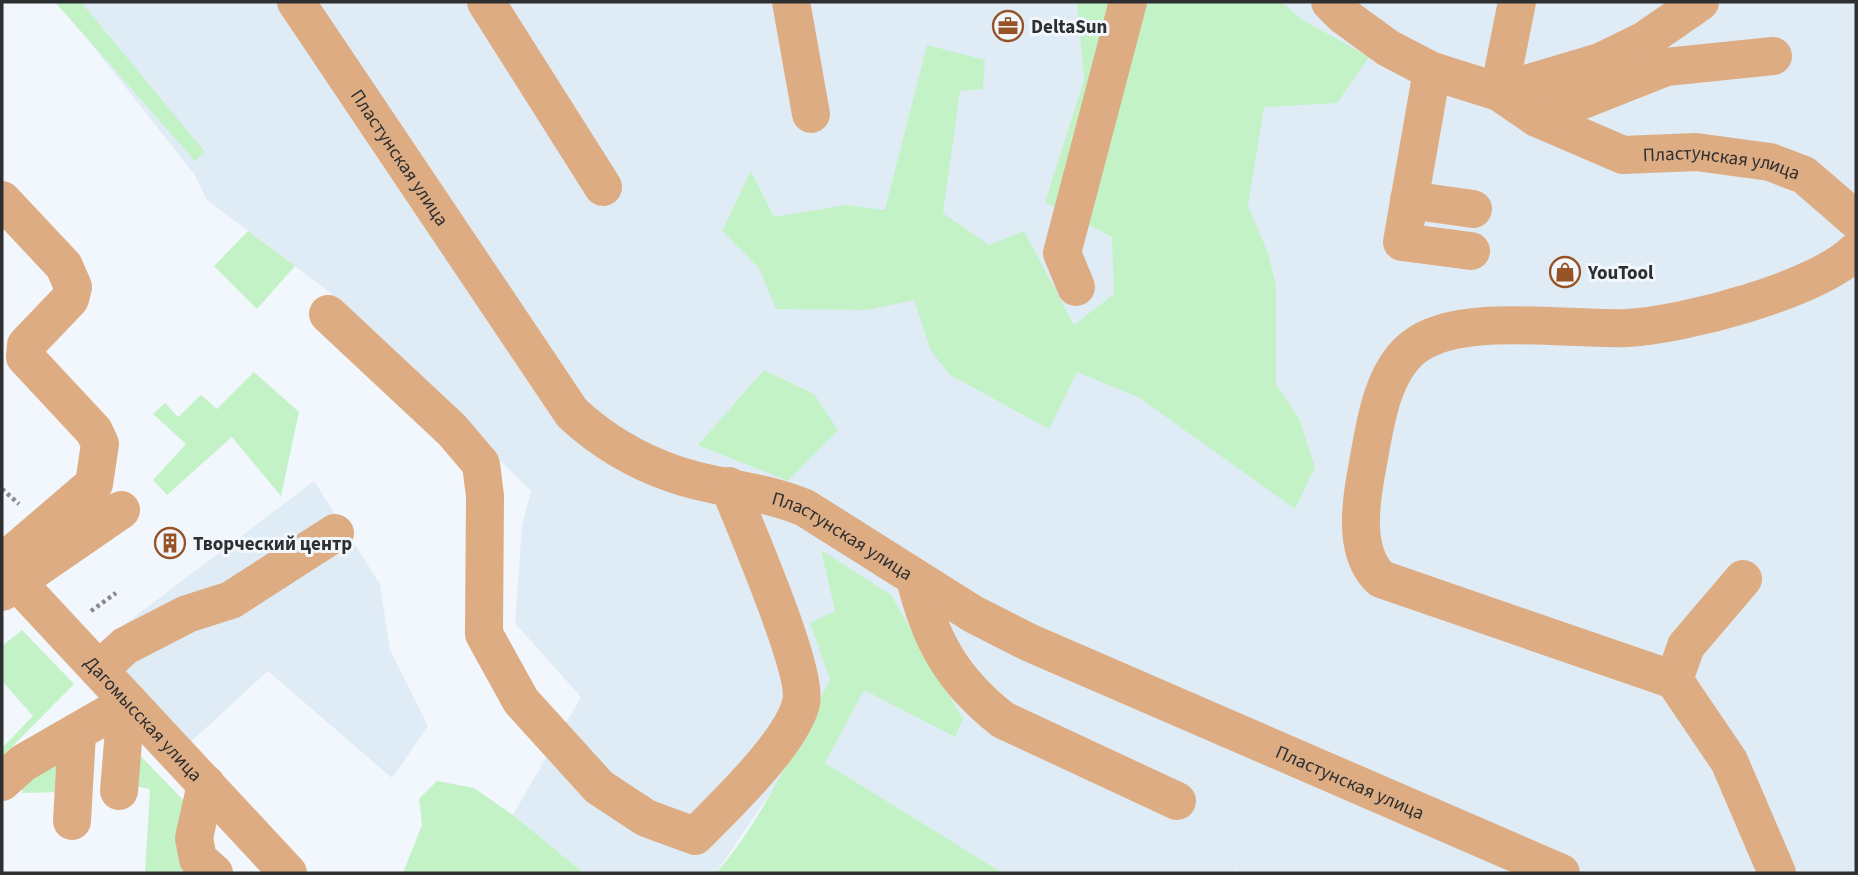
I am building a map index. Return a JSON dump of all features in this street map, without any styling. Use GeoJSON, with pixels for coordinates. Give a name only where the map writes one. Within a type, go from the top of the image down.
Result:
{"type":"FeatureCollection","features":[{"type":"Feature","properties":{"kind":"street","name":"Пластунская улица"},"geometry":{"type":"LineString","coordinates":[[296,2],[572,413],[604,441],[673,474],[786,499],[806,508],[972,614],[1028,642],[1561,873]]}},
{"type":"Feature","properties":{"kind":"street"},"geometry":{"type":"LineString","coordinates":[[486,2],[603,187]]}},
{"type":"Feature","properties":{"kind":"street"},"geometry":{"type":"LineString","coordinates":[[791,2],[811,114]]}},
{"type":"Feature","properties":{"kind":"street"},"geometry":{"type":"LineString","coordinates":[[1076,287],[1062,254],[1128,2]]}},
{"type":"Feature","properties":{"kind":"street","name":"Пластунская улица"},"geometry":{"type":"LineString","coordinates":[[1330,2],[1344,16],[1388,48],[1432,71],[1499,92],[1537,118],[1623,155],[1696,152],[1770,162],[1804,175],[1847,208],[1856,220]]}},
{"type":"Feature","properties":{"kind":"street"},"geometry":{"type":"LineString","coordinates":[[1517,2],[1499,92],[1600,62],[1645,40],[1700,2]]}},
{"type":"Feature","properties":{"kind":"street"},"geometry":{"type":"LineString","coordinates":[[1537,118],[1665,67],[1773,56]]}},
{"type":"Feature","properties":{"kind":"street"},"geometry":{"type":"LineString","coordinates":[[1432,71],[1402,242],[1471,251]]}},
{"type":"Feature","properties":{"kind":"street"},"geometry":{"type":"LineString","coordinates":[[1804,175],[1856,180]]}},
{"type":"Feature","properties":{"kind":"street"},"geometry":{"type":"LineString","coordinates":[[2,200],[64,266],[73,287],[70,299],[13,362],[94,431],[100,444],[94,484],[6,574]]}},
{"type":"Feature","properties":{"kind":"street"},"geometry":{"type":"LineString","coordinates":[[1409,200],[1474,209]]}},
{"type":"Feature","properties":{"kind":"street"},"geometry":{"type":"LineString","coordinates":[[1777,873],[1729,761],[1674,680],[1381,579],[1371,570],[1364,557],[1362,543],[1366,477],[1381,402],[1394,371],[1412,348],[1434,334],[1465,327],[1629,328],[1697,318],[1821,277],[1856,251]]}},
{"type":"Feature","properties":{"kind":"street"},"geometry":{"type":"LineString","coordinates":[[328,314],[452,430],[481,464],[485,496],[484,634],[521,701],[599,787],[646,818],[695,836],[727,805],[792,727],[803,691],[796,660],[729,486]]}},
{"type":"Feature","properties":{"kind":"street"},"geometry":{"type":"LineString","coordinates":[[6,574],[121,510]]}},
{"type":"Feature","properties":{"kind":"street"},"geometry":{"type":"LineString","coordinates":[[99,670],[125,646],[187,614],[231,600],[335,533]]}},
{"type":"Feature","properties":{"kind":"street","name":"Дагомысская улица"},"geometry":{"type":"LineString","coordinates":[[6,574],[288,873]]}},
{"type":"Feature","properties":{"kind":"street"},"geometry":{"type":"LineString","coordinates":[[915,578],[925,622],[937,646],[981,702],[1003,720],[1177,801]]}},
{"type":"Feature","properties":{"kind":"street"},"geometry":{"type":"LineString","coordinates":[[1674,680],[1686,646],[1743,579]]}},
{"type":"Feature","properties":{"kind":"street"},"geometry":{"type":"LineString","coordinates":[[2,782],[23,763],[125,703]]}},
{"type":"Feature","properties":{"kind":"street"},"geometry":{"type":"LineString","coordinates":[[119,791],[125,703]]}},
{"type":"Feature","properties":{"kind":"street"},"geometry":{"type":"LineString","coordinates":[[72,821],[77,733]]}},
{"type":"Feature","properties":{"kind":"street"},"geometry":{"type":"LineString","coordinates":[[206,784],[194,838],[198,859],[214,873]]}},
{"type":"Feature","properties":{"kind":"path"},"geometry":{"type":"LineString","coordinates":[[2,489],[17,506],[25,498]]}},
{"type":"Feature","properties":{"kind":"shaded area"},"geometry":{"type":"Polygon","coordinates":[[[58,2],[1856,2],[1856,873],[1243,873],[1235,870],[1233,873],[1003,873],[795,745],[788,767],[716,873],[584,873],[513,815],[581,697],[515,623],[522,525],[531,491],[328,291],[207,200],[195,175],[58,2]]]}},
{"type":"Feature","properties":{"kind":"shaded area"},"geometry":{"type":"Polygon","coordinates":[[[314,481],[380,584],[390,650],[428,726],[392,778],[268,671],[184,748],[92,649],[314,481]]]}},
{"type":"Feature","properties":{"kind":"green space"},"geometry":{"type":"Polygon","coordinates":[[[55,2],[81,2],[205,152],[195,161],[55,2]]]}},
{"type":"Feature","properties":{"kind":"green space"},"geometry":{"type":"Polygon","coordinates":[[[1077,2],[1281,2],[1303,20],[1369,57],[1337,103],[1264,107],[1248,206],[1268,253],[1276,286],[1276,384],[1299,418],[1315,467],[1295,509],[1138,397],[1077,372],[1049,429],[950,375],[931,351],[914,300],[867,310],[776,309],[759,268],[722,231],[751,171],[774,217],[846,205],[885,210],[927,45],[985,60],[983,89],[960,91],[943,213],[989,245],[1024,231],[1074,325],[1114,294],[1112,237],[1045,202],[1084,80],[1077,2]]]}},
{"type":"Feature","properties":{"kind":"green space"},"geometry":{"type":"Polygon","coordinates":[[[248,231],[295,266],[257,309],[214,266],[248,231]]]}},
{"type":"Feature","properties":{"kind":"green space"},"geometry":{"type":"Polygon","coordinates":[[[764,370],[814,394],[838,430],[788,481],[698,445],[764,370]]]}},
{"type":"Feature","properties":{"kind":"green space"},"geometry":{"type":"Polygon","coordinates":[[[254,372],[299,412],[281,496],[232,437],[167,495],[153,480],[186,444],[153,414],[165,403],[178,417],[201,395],[217,409],[254,372]]]}},
{"type":"Feature","properties":{"kind":"green space"},"geometry":{"type":"Polygon","coordinates":[[[821,550],[891,595],[963,719],[955,737],[864,690],[825,763],[1003,873],[716,873],[765,804],[830,680],[810,623],[835,611],[821,550]]]}},
{"type":"Feature","properties":{"kind":"green space"},"geometry":{"type":"Polygon","coordinates":[[[22,630],[74,684],[2,757],[2,748],[33,716],[2,681],[2,646],[22,630]]]}},
{"type":"Feature","properties":{"kind":"green space"},"geometry":{"type":"Polygon","coordinates":[[[132,747],[188,805],[191,873],[145,873],[150,789],[127,784],[132,747]]]}},
{"type":"Feature","properties":{"kind":"green space"},"geometry":{"type":"Polygon","coordinates":[[[65,754],[63,792],[22,793],[25,780],[65,754]]]}},
{"type":"Feature","properties":{"kind":"green space"},"geometry":{"type":"Polygon","coordinates":[[[437,781],[474,788],[513,815],[584,873],[403,873],[422,825],[419,799],[437,781]]]}},
{"type":"Feature","properties":{"kind":"place","name":"DeltaSun"},"geometry":{"type":"Point","coordinates":[1008,26]}},
{"type":"Feature","properties":{"kind":"place","name":"YouTool"},"geometry":{"type":"Point","coordinates":[1565,272]}},
{"type":"Feature","properties":{"kind":"place","name":"Творческий центр"},"geometry":{"type":"Point","coordinates":[170,543]}}]}
